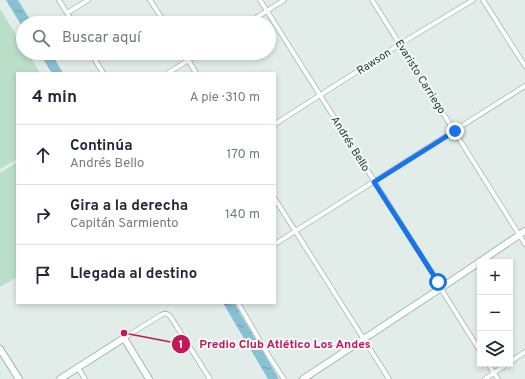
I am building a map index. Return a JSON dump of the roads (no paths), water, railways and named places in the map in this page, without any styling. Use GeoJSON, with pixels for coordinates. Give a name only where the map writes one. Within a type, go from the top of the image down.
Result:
{"type":"FeatureCollection","features":[{"type":"Feature","properties":{"kind":"main road"},"geometry":{"type":"LineString","coordinates":[[303,379],[522,233]]}},
{"type":"Feature","properties":{"kind":"main road"},"geometry":{"type":"LineString","coordinates":[[60,379],[124,338],[149,379]]}},
{"type":"Feature","properties":{"kind":"main road"},"geometry":{"type":"LineString","coordinates":[[0,349],[19,379]]}},
{"type":"Feature","properties":{"kind":"street"},"geometry":{"type":"LineString","coordinates":[[59,0],[69,16]]}},
{"type":"Feature","properties":{"kind":"street"},"geometry":{"type":"LineString","coordinates":[[67,13],[88,0]]}},
{"type":"Feature","properties":{"kind":"street"},"geometry":{"type":"LineString","coordinates":[[150,0],[160,16]]}},
{"type":"Feature","properties":{"kind":"street","name":"Andrés Bello"},"geometry":{"type":"LineString","coordinates":[[260,0],[270,16]]}},
{"type":"Feature","properties":{"kind":"street"},"geometry":{"type":"LineString","coordinates":[[259,16],[284,0]]}},
{"type":"Feature","properties":{"kind":"street","name":"Evaristo Carriego"},"geometry":{"type":"LineString","coordinates":[[372,0],[522,233],[525,244]]}},
{"type":"Feature","properties":{"kind":"street","name":"Rawson"},"geometry":{"type":"LineString","coordinates":[[276,123],[400,44],[473,0]]}},
{"type":"Feature","properties":{"kind":"street"},"geometry":{"type":"LineString","coordinates":[[483,0],[525,66]]}},
{"type":"Feature","properties":{"kind":"street","name":"Andrés Bello"},"geometry":{"type":"LineString","coordinates":[[276,25],[477,346]]}},
{"type":"Feature","properties":{"kind":"street"},"geometry":{"type":"LineString","coordinates":[[95,60],[102,72]]}},
{"type":"Feature","properties":{"kind":"street"},"geometry":{"type":"LineString","coordinates":[[170,72],[188,60],[195,72]]}},
{"type":"Feature","properties":{"kind":"street"},"geometry":{"type":"LineString","coordinates":[[276,243],[525,86]]}},
{"type":"Feature","properties":{"kind":"street"},"geometry":{"type":"LineString","coordinates":[[276,201],[389,379]]}},
{"type":"Feature","properties":{"kind":"street"},"geometry":{"type":"LineString","coordinates":[[239,304],[266,352],[284,379]]}},
{"type":"Feature","properties":{"kind":"street"},"geometry":{"type":"LineString","coordinates":[[124,338],[164,313],[170,315],[210,379]]}},
{"type":"Feature","properties":{"kind":"street"},"geometry":{"type":"LineString","coordinates":[[513,360],[525,352]]}},
{"type":"Feature","properties":{"kind":"street"},"geometry":{"type":"LineString","coordinates":[[490,367],[498,379]]}},
{"type":"Feature","properties":{"kind":"street"},"geometry":{"type":"LineString","coordinates":[[485,379],[503,367]]}},
{"type":"Feature","properties":{"kind":"street"},"geometry":{"type":"LineString","coordinates":[[78,368],[85,379]]}},
{"type":"Feature","properties":{"kind":"water"},"geometry":{"type":"Polygon","coordinates":[[[6,0],[18,0],[28,16],[16,16],[6,0]]]}},
{"type":"Feature","properties":{"kind":"water"},"geometry":{"type":"Polygon","coordinates":[[[44,60],[55,60],[62,72],[51,72],[44,60]]]}},
{"type":"Feature","properties":{"kind":"water"},"geometry":{"type":"Polygon","coordinates":[[[224,304],[235,304],[279,379],[268,379],[224,304]]]}},
{"type":"Feature","properties":{"kind":"place","name":"Predio Club Atlético Los Andes"},"geometry":{"type":"Point","coordinates":[124,333]}}]}
